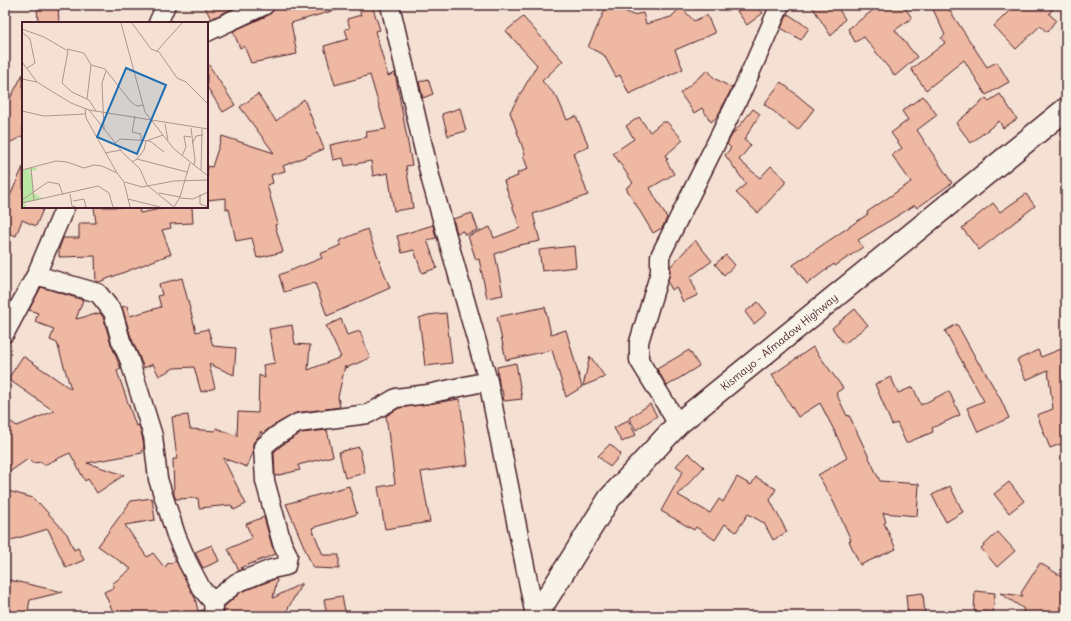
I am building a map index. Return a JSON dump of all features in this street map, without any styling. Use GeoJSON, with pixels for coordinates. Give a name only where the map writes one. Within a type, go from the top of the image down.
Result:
{"type":"FeatureCollection","features":[{"type":"Feature","properties":{"kind":"main road","name":"Kismayo - Afmadow Highway"},"geometry":{"type":"LineString","coordinates":[[535,616],[609,499],[678,424],[1066,109]]}},
{"type":"Feature","properties":{"kind":"street"},"geometry":{"type":"LineString","coordinates":[[158,22],[166,5]]}},
{"type":"Feature","properties":{"kind":"street"},"geometry":{"type":"LineString","coordinates":[[208,32],[265,5]]}},
{"type":"Feature","properties":{"kind":"street"},"geometry":{"type":"LineString","coordinates":[[390,5],[431,180],[488,381],[535,616]]}},
{"type":"Feature","properties":{"kind":"street"},"geometry":{"type":"LineString","coordinates":[[678,424],[639,360],[639,342],[660,272],[660,256],[743,89],[780,5]]}},
{"type":"Feature","properties":{"kind":"street"},"geometry":{"type":"LineString","coordinates":[[5,333],[36,275],[65,208]]}},
{"type":"Feature","properties":{"kind":"street"},"geometry":{"type":"LineString","coordinates":[[36,275],[98,293],[113,312],[121,341],[129,359],[153,436],[158,479],[176,535],[187,561],[214,609],[236,583],[272,569],[286,566],[288,555],[282,543],[265,481],[263,447],[276,436],[298,423],[368,414],[396,398],[428,394],[488,381]]}},
{"type":"Feature","properties":{"kind":"building"},"geometry":{"type":"Polygon","coordinates":[[[37,5],[58,5],[59,22],[38,22],[37,5]]]}},
{"type":"Feature","properties":{"kind":"building"},"geometry":{"type":"Polygon","coordinates":[[[204,5],[240,5],[211,19],[204,5]]]}},
{"type":"Feature","properties":{"kind":"building"},"geometry":{"type":"Polygon","coordinates":[[[339,5],[339,9],[291,23],[297,54],[251,63],[244,46],[240,48],[233,31],[269,15],[275,6],[339,5]]]}},
{"type":"Feature","properties":{"kind":"building"},"geometry":{"type":"Polygon","coordinates":[[[358,5],[372,5],[380,30],[375,31],[388,76],[395,73],[412,165],[406,166],[413,208],[394,211],[388,173],[373,176],[371,161],[345,166],[343,158],[333,160],[330,145],[367,137],[366,132],[386,129],[370,75],[335,85],[324,46],[348,39],[345,29],[350,28],[347,19],[361,15],[358,5]]]}},
{"type":"Feature","properties":{"kind":"building"},"geometry":{"type":"Polygon","coordinates":[[[607,5],[612,5],[633,15],[643,13],[646,24],[671,17],[681,7],[694,21],[707,15],[715,33],[675,50],[683,69],[629,94],[620,75],[616,77],[604,55],[588,47],[607,5]]]}},
{"type":"Feature","properties":{"kind":"building"},"geometry":{"type":"Polygon","coordinates":[[[745,5],[756,5],[763,13],[747,25],[737,11],[745,5]]]}},
{"type":"Feature","properties":{"kind":"building"},"geometry":{"type":"Polygon","coordinates":[[[811,5],[836,5],[845,19],[831,36],[811,5]]]}},
{"type":"Feature","properties":{"kind":"building"},"geometry":{"type":"Polygon","coordinates":[[[880,5],[903,5],[912,18],[895,30],[917,57],[895,76],[864,37],[855,42],[848,29],[880,5]]]}},
{"type":"Feature","properties":{"kind":"building"},"geometry":{"type":"Polygon","coordinates":[[[931,5],[946,5],[987,67],[997,62],[1009,82],[986,95],[964,60],[926,90],[911,69],[945,43],[941,38],[945,35],[931,5]]]}},
{"type":"Feature","properties":{"kind":"building"},"geometry":{"type":"Polygon","coordinates":[[[1015,5],[1056,5],[1049,14],[1056,20],[1047,32],[1040,26],[1016,49],[994,26],[1015,5]]]}},
{"type":"Feature","properties":{"kind":"building"},"geometry":{"type":"Polygon","coordinates":[[[788,14],[809,28],[801,40],[781,28],[788,14]]]}},
{"type":"Feature","properties":{"kind":"building"},"geometry":{"type":"Polygon","coordinates":[[[523,17],[563,61],[542,81],[557,97],[567,120],[576,116],[589,147],[573,153],[588,195],[533,214],[540,241],[515,246],[495,254],[503,295],[487,298],[479,259],[476,260],[468,236],[490,227],[494,238],[520,228],[504,181],[518,176],[517,173],[528,169],[523,155],[525,154],[510,112],[537,65],[506,31],[523,17]]]}},
{"type":"Feature","properties":{"kind":"building"},"geometry":{"type":"Polygon","coordinates":[[[208,64],[235,105],[223,112],[208,89],[208,64]]]}},
{"type":"Feature","properties":{"kind":"building"},"geometry":{"type":"Polygon","coordinates":[[[708,70],[714,78],[732,88],[717,117],[711,122],[702,108],[694,113],[680,93],[708,70]]]}},
{"type":"Feature","properties":{"kind":"building"},"geometry":{"type":"Polygon","coordinates":[[[22,76],[22,136],[5,145],[5,108],[22,76]]]}},
{"type":"Feature","properties":{"kind":"building"},"geometry":{"type":"Polygon","coordinates":[[[428,79],[433,94],[423,98],[419,82],[428,79]]]}},
{"type":"Feature","properties":{"kind":"building"},"geometry":{"type":"Polygon","coordinates":[[[781,82],[814,109],[798,130],[764,104],[781,82]]]}},
{"type":"Feature","properties":{"kind":"building"},"geometry":{"type":"Polygon","coordinates":[[[258,94],[276,121],[304,99],[324,149],[283,166],[285,171],[271,175],[273,183],[267,185],[278,224],[275,225],[283,252],[257,258],[252,238],[236,241],[229,209],[226,209],[226,198],[208,200],[208,166],[212,167],[222,136],[274,153],[240,107],[258,94]]]}},
{"type":"Feature","properties":{"kind":"building"},"geometry":{"type":"Polygon","coordinates":[[[1000,94],[1017,119],[1003,128],[999,121],[971,143],[956,123],[986,98],[989,101],[1000,94]]]}},
{"type":"Feature","properties":{"kind":"building"},"geometry":{"type":"Polygon","coordinates":[[[923,96],[937,115],[917,130],[952,183],[917,208],[915,205],[858,240],[863,247],[835,266],[834,264],[807,284],[793,265],[868,214],[867,212],[911,182],[892,155],[902,148],[891,133],[908,120],[902,111],[923,96]]]}},
{"type":"Feature","properties":{"kind":"building"},"geometry":{"type":"Polygon","coordinates":[[[460,108],[466,131],[448,136],[442,114],[460,108]]]}},
{"type":"Feature","properties":{"kind":"building"},"geometry":{"type":"Polygon","coordinates":[[[753,109],[760,114],[744,140],[751,145],[739,160],[760,178],[771,166],[787,181],[758,213],[736,193],[746,184],[725,155],[731,148],[727,144],[732,135],[753,109]]]}},
{"type":"Feature","properties":{"kind":"building"},"geometry":{"type":"Polygon","coordinates":[[[639,117],[650,132],[662,122],[667,122],[683,140],[665,156],[668,159],[666,160],[674,174],[650,188],[667,218],[662,228],[653,233],[626,188],[633,183],[613,153],[634,139],[626,126],[639,117]]]}},
{"type":"Feature","properties":{"kind":"building"},"geometry":{"type":"Polygon","coordinates":[[[22,169],[22,208],[44,208],[36,226],[22,220],[16,236],[5,232],[5,207],[22,169]]]}},
{"type":"Feature","properties":{"kind":"building"},"geometry":{"type":"Polygon","coordinates":[[[1026,194],[1035,206],[979,250],[962,228],[993,203],[1000,212],[1026,194]]]}},
{"type":"Feature","properties":{"kind":"building"},"geometry":{"type":"Polygon","coordinates":[[[94,208],[139,208],[140,213],[166,208],[192,208],[193,223],[170,224],[171,228],[162,230],[171,254],[99,282],[96,282],[95,256],[59,257],[59,249],[63,238],[79,238],[79,223],[96,223],[94,208]]]}},
{"type":"Feature","properties":{"kind":"building"},"geometry":{"type":"Polygon","coordinates":[[[472,213],[478,230],[465,235],[463,231],[457,233],[453,219],[472,213]]]}},
{"type":"Feature","properties":{"kind":"building"},"geometry":{"type":"Polygon","coordinates":[[[433,225],[436,238],[427,240],[437,268],[422,273],[414,250],[402,253],[397,236],[433,225]]]}},
{"type":"Feature","properties":{"kind":"building"},"geometry":{"type":"Polygon","coordinates":[[[367,229],[390,288],[327,316],[315,283],[284,292],[279,275],[322,258],[320,254],[341,245],[339,241],[367,229]]]}},
{"type":"Feature","properties":{"kind":"building"},"geometry":{"type":"Polygon","coordinates":[[[695,240],[712,261],[690,277],[698,295],[683,302],[676,287],[672,290],[668,282],[670,267],[695,240]]]}},
{"type":"Feature","properties":{"kind":"building"},"geometry":{"type":"Polygon","coordinates":[[[574,246],[576,267],[542,271],[539,250],[574,246]]]}},
{"type":"Feature","properties":{"kind":"building"},"geometry":{"type":"Polygon","coordinates":[[[726,255],[735,265],[724,275],[715,264],[726,255]]]}},
{"type":"Feature","properties":{"kind":"building"},"geometry":{"type":"Polygon","coordinates":[[[182,278],[196,332],[208,329],[213,346],[236,348],[234,375],[209,364],[215,388],[201,392],[194,367],[174,368],[159,376],[153,364],[144,368],[131,337],[122,307],[127,306],[130,316],[161,307],[158,296],[162,295],[159,284],[182,278]]]}},
{"type":"Feature","properties":{"kind":"building"},"geometry":{"type":"Polygon","coordinates":[[[41,287],[83,300],[76,319],[100,313],[103,317],[111,344],[121,369],[117,371],[136,426],[139,425],[142,436],[144,446],[142,453],[87,463],[124,475],[97,493],[88,479],[85,481],[70,453],[44,465],[42,462],[32,463],[28,459],[5,475],[5,418],[17,426],[54,411],[8,379],[23,356],[71,389],[57,343],[50,340],[54,329],[35,322],[38,313],[29,310],[41,287]]]}},
{"type":"Feature","properties":{"kind":"building"},"geometry":{"type":"Polygon","coordinates":[[[758,302],[767,313],[754,324],[745,312],[758,302]]]}},
{"type":"Feature","properties":{"kind":"building"},"geometry":{"type":"Polygon","coordinates":[[[545,307],[551,334],[566,330],[582,387],[566,397],[552,350],[506,360],[497,317],[545,307]]]}},
{"type":"Feature","properties":{"kind":"building"},"geometry":{"type":"Polygon","coordinates":[[[855,309],[868,325],[844,344],[832,328],[855,309]]]}},
{"type":"Feature","properties":{"kind":"building"},"geometry":{"type":"Polygon","coordinates":[[[446,313],[452,363],[425,366],[419,318],[428,315],[446,313]]]}},
{"type":"Feature","properties":{"kind":"building"},"geometry":{"type":"Polygon","coordinates":[[[341,319],[347,335],[360,331],[370,358],[346,368],[345,366],[338,397],[340,407],[296,413],[271,427],[262,434],[261,431],[253,443],[253,452],[247,467],[223,458],[246,504],[234,510],[231,505],[199,508],[198,498],[176,499],[174,495],[173,459],[177,459],[172,417],[188,415],[190,429],[215,431],[216,428],[237,436],[238,412],[258,413],[259,375],[265,378],[263,365],[275,363],[269,329],[292,325],[295,344],[310,345],[308,370],[341,357],[326,326],[341,319]]]}},
{"type":"Feature","properties":{"kind":"building"},"geometry":{"type":"Polygon","coordinates":[[[957,324],[1001,400],[1009,418],[978,432],[967,408],[984,401],[945,331],[957,324]]]}},
{"type":"Feature","properties":{"kind":"building"},"geometry":{"type":"Polygon","coordinates":[[[813,347],[843,388],[836,393],[847,416],[849,415],[880,481],[919,484],[917,516],[883,513],[886,522],[884,523],[896,549],[860,565],[849,541],[851,540],[833,501],[818,475],[847,458],[835,432],[820,403],[798,417],[772,375],[813,347]]]}},
{"type":"Feature","properties":{"kind":"building"},"geometry":{"type":"Polygon","coordinates":[[[1066,347],[1066,442],[1050,448],[1037,415],[1053,409],[1048,370],[1026,380],[1017,360],[1038,350],[1041,357],[1066,347]]]}},
{"type":"Feature","properties":{"kind":"building"},"geometry":{"type":"Polygon","coordinates":[[[689,350],[699,366],[667,386],[657,369],[689,350]]]}},
{"type":"Feature","properties":{"kind":"building"},"geometry":{"type":"Polygon","coordinates":[[[590,356],[605,377],[583,386],[590,356]]]}},
{"type":"Feature","properties":{"kind":"building"},"geometry":{"type":"Polygon","coordinates":[[[516,363],[522,399],[504,401],[502,390],[500,390],[497,367],[516,363]]]}},
{"type":"Feature","properties":{"kind":"building"},"geometry":{"type":"Polygon","coordinates":[[[891,377],[898,393],[913,387],[921,405],[949,391],[960,415],[932,428],[933,432],[906,443],[897,423],[892,425],[875,384],[891,377]]]}},
{"type":"Feature","properties":{"kind":"building"},"geometry":{"type":"Polygon","coordinates":[[[460,399],[468,465],[421,472],[430,522],[385,529],[378,487],[395,484],[386,416],[399,408],[460,399]]]}},
{"type":"Feature","properties":{"kind":"building"},"geometry":{"type":"Polygon","coordinates":[[[650,404],[657,416],[636,430],[629,418],[650,404]]]}},
{"type":"Feature","properties":{"kind":"building"},"geometry":{"type":"Polygon","coordinates":[[[628,420],[636,435],[622,442],[614,428],[628,420]]]}},
{"type":"Feature","properties":{"kind":"building"},"geometry":{"type":"Polygon","coordinates":[[[327,430],[333,456],[298,465],[300,470],[275,476],[274,452],[301,433],[327,430]]]}},
{"type":"Feature","properties":{"kind":"building"},"geometry":{"type":"Polygon","coordinates":[[[610,444],[621,454],[610,467],[598,456],[610,444]]]}},
{"type":"Feature","properties":{"kind":"building"},"geometry":{"type":"Polygon","coordinates":[[[359,447],[365,473],[345,478],[339,452],[359,447]]]}},
{"type":"Feature","properties":{"kind":"building"},"geometry":{"type":"Polygon","coordinates":[[[688,453],[704,467],[678,495],[710,513],[719,499],[723,502],[737,477],[751,485],[756,477],[776,489],[770,500],[787,532],[773,540],[764,523],[748,514],[736,532],[725,524],[715,540],[696,527],[694,530],[661,511],[683,471],[676,466],[688,453]]]}},
{"type":"Feature","properties":{"kind":"building"},"geometry":{"type":"Polygon","coordinates":[[[1009,482],[1024,501],[1009,513],[994,494],[1009,482]]]}},
{"type":"Feature","properties":{"kind":"building"},"geometry":{"type":"Polygon","coordinates":[[[349,486],[357,514],[312,528],[323,555],[339,555],[339,569],[313,568],[286,504],[349,486]]]}},
{"type":"Feature","properties":{"kind":"building"},"geometry":{"type":"Polygon","coordinates":[[[950,486],[963,512],[946,522],[932,495],[950,486]]]}},
{"type":"Feature","properties":{"kind":"building"},"geometry":{"type":"Polygon","coordinates":[[[5,490],[33,498],[38,504],[39,503],[67,534],[74,550],[78,548],[84,560],[66,568],[48,529],[5,542],[5,490]]]}},
{"type":"Feature","properties":{"kind":"building"},"geometry":{"type":"Polygon","coordinates":[[[152,498],[155,520],[125,525],[147,557],[153,553],[165,568],[167,564],[176,561],[195,598],[198,611],[203,610],[203,616],[115,616],[104,592],[115,587],[112,584],[131,569],[98,546],[131,501],[152,498]]]}},
{"type":"Feature","properties":{"kind":"building"},"geometry":{"type":"Polygon","coordinates":[[[264,517],[272,546],[276,554],[240,568],[243,569],[239,571],[228,549],[252,538],[246,524],[264,517]]]}},
{"type":"Feature","properties":{"kind":"building"},"geometry":{"type":"Polygon","coordinates":[[[998,532],[1015,551],[997,567],[981,548],[998,532]]]}},
{"type":"Feature","properties":{"kind":"building"},"geometry":{"type":"Polygon","coordinates":[[[212,545],[219,561],[203,568],[195,552],[212,545]]]}},
{"type":"Feature","properties":{"kind":"building"},"geometry":{"type":"Polygon","coordinates":[[[1040,563],[1066,579],[1066,606],[1060,616],[1021,616],[1024,609],[1000,593],[1023,596],[1021,593],[1040,563]]]}},
{"type":"Feature","properties":{"kind":"building"},"geometry":{"type":"Polygon","coordinates":[[[5,579],[63,592],[30,600],[27,616],[5,616],[5,579]]]}},
{"type":"Feature","properties":{"kind":"building"},"geometry":{"type":"Polygon","coordinates":[[[275,579],[277,580],[273,598],[302,583],[285,614],[278,616],[224,616],[224,607],[241,592],[275,579]]]}},
{"type":"Feature","properties":{"kind":"building"},"geometry":{"type":"Polygon","coordinates":[[[975,591],[995,593],[993,613],[974,611],[975,591]]]}},
{"type":"Feature","properties":{"kind":"building"},"geometry":{"type":"Polygon","coordinates":[[[923,593],[925,616],[908,616],[906,595],[923,593]]]}},
{"type":"Feature","properties":{"kind":"building"},"geometry":{"type":"Polygon","coordinates":[[[342,596],[346,616],[327,616],[324,599],[342,596]]]}}]}
